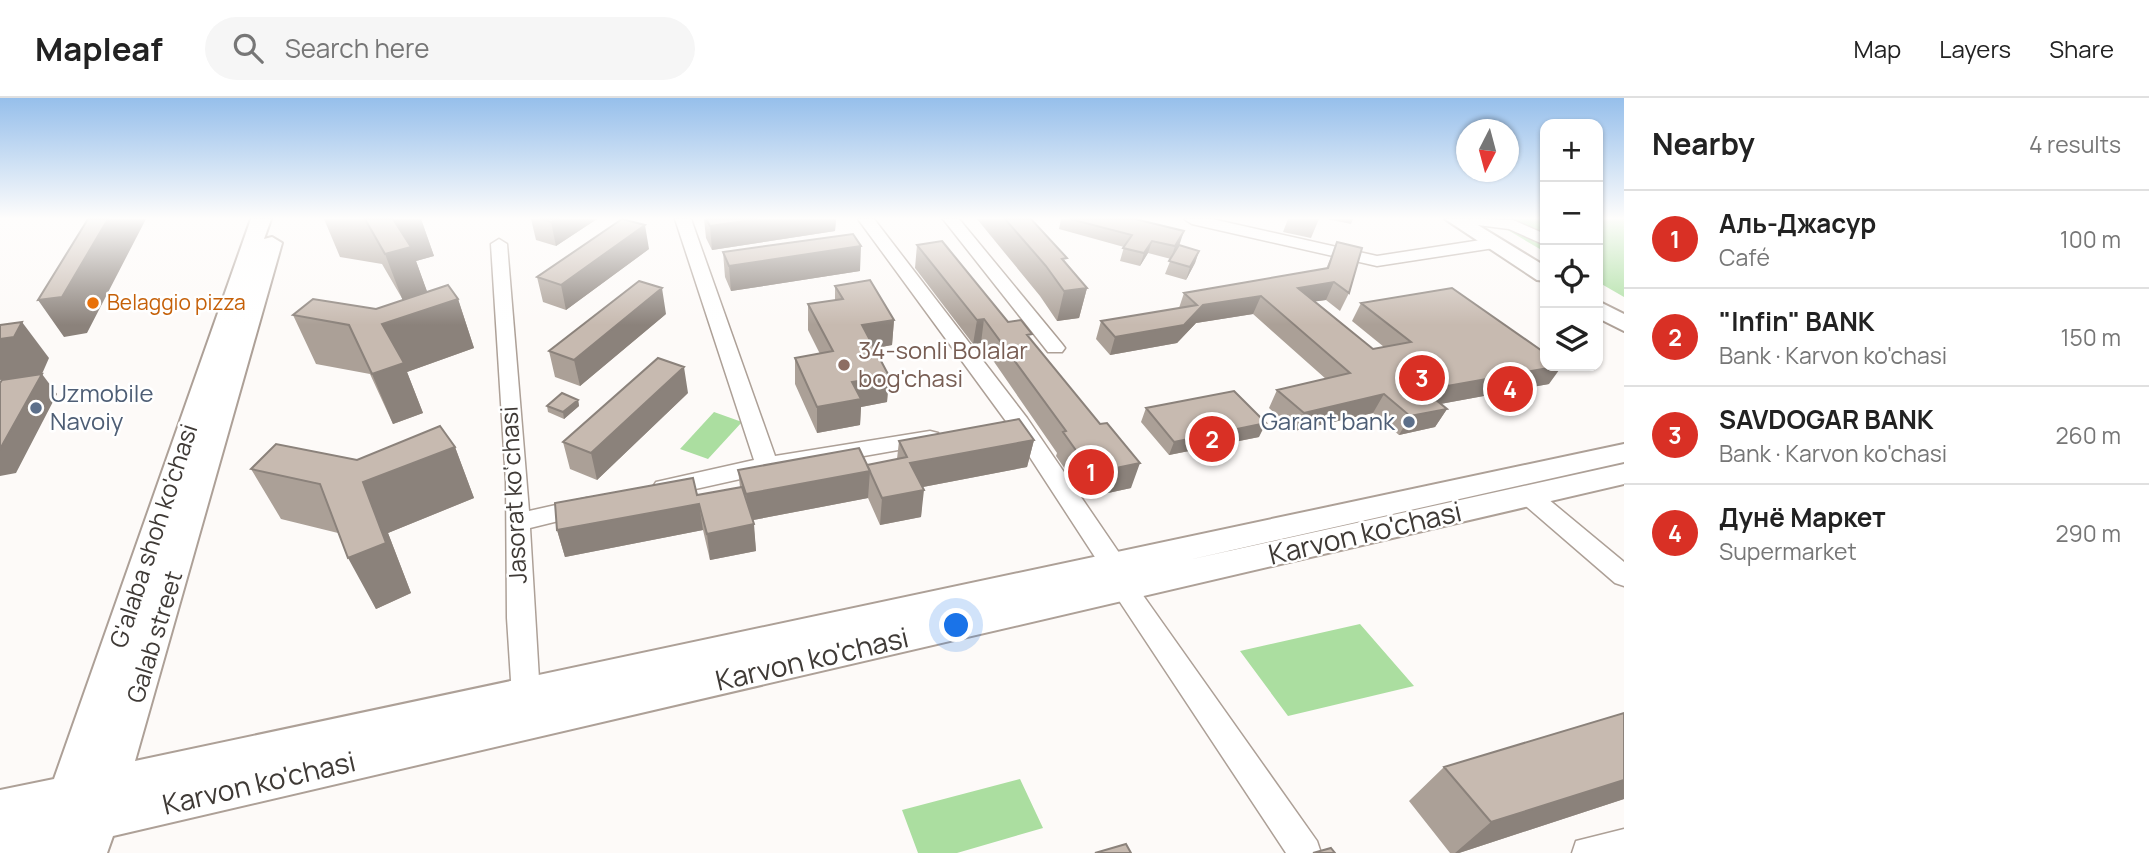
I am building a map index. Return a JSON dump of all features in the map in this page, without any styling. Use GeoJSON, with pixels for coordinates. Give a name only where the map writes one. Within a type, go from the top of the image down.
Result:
{"type":"FeatureCollection","features":[{"type":"Feature","properties":{"kind":"main road","name":"G'alaba shoh ko'chasi"},"geometry":{"type":"LineString","coordinates":[[51,842],[249,254]]}},
{"type":"Feature","properties":{"kind":"main road","name":"Galab street"},"geometry":{"type":"LineString","coordinates":[[88,853],[269,254]]}},
{"type":"Feature","properties":{"kind":"main road"},"geometry":{"type":"LineString","coordinates":[[1512,254],[1540,272]]}},
{"type":"Feature","properties":{"kind":"main road"},"geometry":{"type":"LineString","coordinates":[[1603,298],[1624,310]]}},
{"type":"Feature","properties":{"kind":"main road"},"geometry":{"type":"LineString","coordinates":[[1603,311],[1624,324]]}},
{"type":"Feature","properties":{"kind":"main road"},"geometry":{"type":"LineString","coordinates":[[0,809],[526,696],[1120,578],[1624,453]]}},
{"type":"Feature","properties":{"kind":"main road","name":"Karvon ko'chasi"},"geometry":{"type":"LineString","coordinates":[[0,842],[51,842],[98,820],[1120,578],[1624,474]]}},
{"type":"Feature","properties":{"kind":"street","name":"Jasorat ko‘chasi"},"geometry":{"type":"LineString","coordinates":[[499,254],[518,522],[520,618],[526,696]]}},
{"type":"Feature","properties":{"kind":"street"},"geometry":{"type":"LineString","coordinates":[[695,254],[767,465]]}},
{"type":"Feature","properties":{"kind":"street"},"geometry":{"type":"LineString","coordinates":[[892,254],[1019,423],[1305,853]]}},
{"type":"Feature","properties":{"kind":"street"},"geometry":{"type":"LineString","coordinates":[[979,254],[1055,348]]}},
{"type":"Feature","properties":{"kind":"street"},"geometry":{"type":"LineString","coordinates":[[1347,254],[1377,261],[1421,254]]}},
{"type":"Feature","properties":{"kind":"street"},"geometry":{"type":"LineString","coordinates":[[993,428],[1019,423]]}},
{"type":"Feature","properties":{"kind":"street"},"geometry":{"type":"LineString","coordinates":[[637,495],[767,465],[953,434]]}},
{"type":"Feature","properties":{"kind":"street"},"geometry":{"type":"LineString","coordinates":[[1528,495],[1624,576]]}},
{"type":"Feature","properties":{"kind":"street"},"geometry":{"type":"LineString","coordinates":[[518,522],[611,501]]}},
{"type":"Feature","properties":{"kind":"street"},"geometry":{"type":"LineString","coordinates":[[1588,853],[1624,845]]}},
{"type":"Feature","properties":{"kind":"green space"},"geometry":{"type":"Polygon","coordinates":[[[1603,254],[1624,254],[1624,297],[1603,285],[1603,254]]]}},
{"type":"Feature","properties":{"kind":"green space"},"geometry":{"type":"Polygon","coordinates":[[[714,412],[742,422],[708,459],[680,449],[714,412]]]}},
{"type":"Feature","properties":{"kind":"green space"},"geometry":{"type":"Polygon","coordinates":[[[1360,624],[1414,686],[1288,716],[1240,651],[1360,624]]]}},
{"type":"Feature","properties":{"kind":"green space"},"geometry":{"type":"Polygon","coordinates":[[[1020,779],[1043,828],[957,853],[918,853],[902,810],[1020,779]]]}},
{"type":"Feature","properties":{"kind":"building"},"geometry":{"type":"Polygon","coordinates":[[[66,254],[87,254],[62,297],[38,300],[66,254]]]}},
{"type":"Feature","properties":{"kind":"building"},"geometry":{"type":"Polygon","coordinates":[[[570,254],[604,254],[561,285],[537,277],[570,254]]]}},
{"type":"Feature","properties":{"kind":"building"},"geometry":{"type":"Polygon","coordinates":[[[724,254],[807,254],[729,266],[724,254]]]}},
{"type":"Feature","properties":{"kind":"building"},"geometry":{"type":"Polygon","coordinates":[[[924,254],[953,254],[1008,322],[1021,320],[1032,334],[1027,335],[1100,424],[1107,423],[1140,463],[1092,473],[1063,432],[1066,431],[984,319],[977,320],[924,254]]]}},
{"type":"Feature","properties":{"kind":"building"},"geometry":{"type":"Polygon","coordinates":[[[1036,254],[1064,254],[1067,258],[1062,259],[1087,288],[1064,291],[1036,254]]]}},
{"type":"Feature","properties":{"kind":"building"},"geometry":{"type":"Polygon","coordinates":[[[1173,254],[1197,254],[1190,267],[1169,261],[1173,254]]]}},
{"type":"Feature","properties":{"kind":"building"},"geometry":{"type":"Polygon","coordinates":[[[1333,254],[1360,254],[1349,293],[1334,282],[1298,288],[1373,349],[1411,342],[1361,303],[1452,288],[1540,350],[1540,370],[1424,390],[1447,409],[1410,416],[1384,394],[1304,413],[1277,390],[1350,373],[1261,296],[1203,305],[1184,325],[1115,337],[1101,321],[1197,305],[1184,293],[1328,268],[1333,254]]]}},
{"type":"Feature","properties":{"kind":"building"},"geometry":{"type":"Polygon","coordinates":[[[870,280],[894,320],[862,325],[889,376],[852,382],[861,399],[817,407],[795,358],[833,351],[808,304],[843,299],[835,286],[870,280]]]}},
{"type":"Feature","properties":{"kind":"building"},"geometry":{"type":"Polygon","coordinates":[[[639,281],[662,288],[574,360],[549,351],[639,281]]]}},
{"type":"Feature","properties":{"kind":"building"},"geometry":{"type":"Polygon","coordinates":[[[448,285],[458,299],[382,324],[404,363],[372,374],[349,325],[293,315],[313,299],[376,309],[448,285]]]}},
{"type":"Feature","properties":{"kind":"building"},"geometry":{"type":"Polygon","coordinates":[[[22,322],[14,337],[0,339],[0,325],[22,322]]]}},
{"type":"Feature","properties":{"kind":"building"},"geometry":{"type":"Polygon","coordinates":[[[658,358],[684,367],[591,453],[563,442],[658,358]]]}},
{"type":"Feature","properties":{"kind":"building"},"geometry":{"type":"Polygon","coordinates":[[[42,374],[0,449],[0,383],[2,380],[42,374]]]}},
{"type":"Feature","properties":{"kind":"building"},"geometry":{"type":"Polygon","coordinates":[[[1234,391],[1266,423],[1174,442],[1146,408],[1234,391]]]}},
{"type":"Feature","properties":{"kind":"building"},"geometry":{"type":"Polygon","coordinates":[[[562,393],[578,400],[563,412],[547,406],[562,393]]]}},
{"type":"Feature","properties":{"kind":"building"},"geometry":{"type":"Polygon","coordinates":[[[1019,419],[1034,440],[910,463],[924,490],[882,498],[867,465],[907,457],[899,441],[1019,419]]]}},
{"type":"Feature","properties":{"kind":"building"},"geometry":{"type":"Polygon","coordinates":[[[440,426],[455,447],[363,482],[386,543],[348,558],[320,484],[251,469],[276,444],[357,460],[440,426]]]}},
{"type":"Feature","properties":{"kind":"building"},"geometry":{"type":"Polygon","coordinates":[[[859,448],[870,471],[746,494],[738,470],[859,448]]]}},
{"type":"Feature","properties":{"kind":"building"},"geometry":{"type":"Polygon","coordinates":[[[693,478],[697,495],[742,487],[754,524],[707,534],[699,504],[557,530],[555,503],[693,478]]]}},
{"type":"Feature","properties":{"kind":"building"},"geometry":{"type":"Polygon","coordinates":[[[1624,713],[1624,780],[1491,822],[1444,767],[1624,713]]]}},
{"type":"Feature","properties":{"kind":"building"},"geometry":{"type":"Polygon","coordinates":[[[1126,844],[1131,853],[1095,853],[1126,844]]]}},
{"type":"Feature","properties":{"kind":"building"},"geometry":{"type":"Polygon","coordinates":[[[1331,848],[1335,853],[1313,853],[1331,848]]]}},
{"type":"Feature","properties":{"kind":"place","name":"Belaggio pizza"},"geometry":{"type":"Point","coordinates":[93,303]}},
{"type":"Feature","properties":{"kind":"place","name":"34-sonli Bolalar bog'chasi"},"geometry":{"type":"Point","coordinates":[844,365]}},
{"type":"Feature","properties":{"kind":"place","name":"SAVDOGAR BANK"},"geometry":{"type":"Point","coordinates":[1422,378]}},
{"type":"Feature","properties":{"kind":"place","name":"Дунё Маркет"},"geometry":{"type":"Point","coordinates":[1510,389]}},
{"type":"Feature","properties":{"kind":"place","name":"Uzmobile Navoiy"},"geometry":{"type":"Point","coordinates":[36,408]}},
{"type":"Feature","properties":{"kind":"place","name":"Garant bank"},"geometry":{"type":"Point","coordinates":[1409,422]}},
{"type":"Feature","properties":{"kind":"place","name":"\"Infin\" BANK"},"geometry":{"type":"Point","coordinates":[1212,439]}},
{"type":"Feature","properties":{"kind":"place","name":"Аль-Джасур"},"geometry":{"type":"Point","coordinates":[1091,472]}}]}
